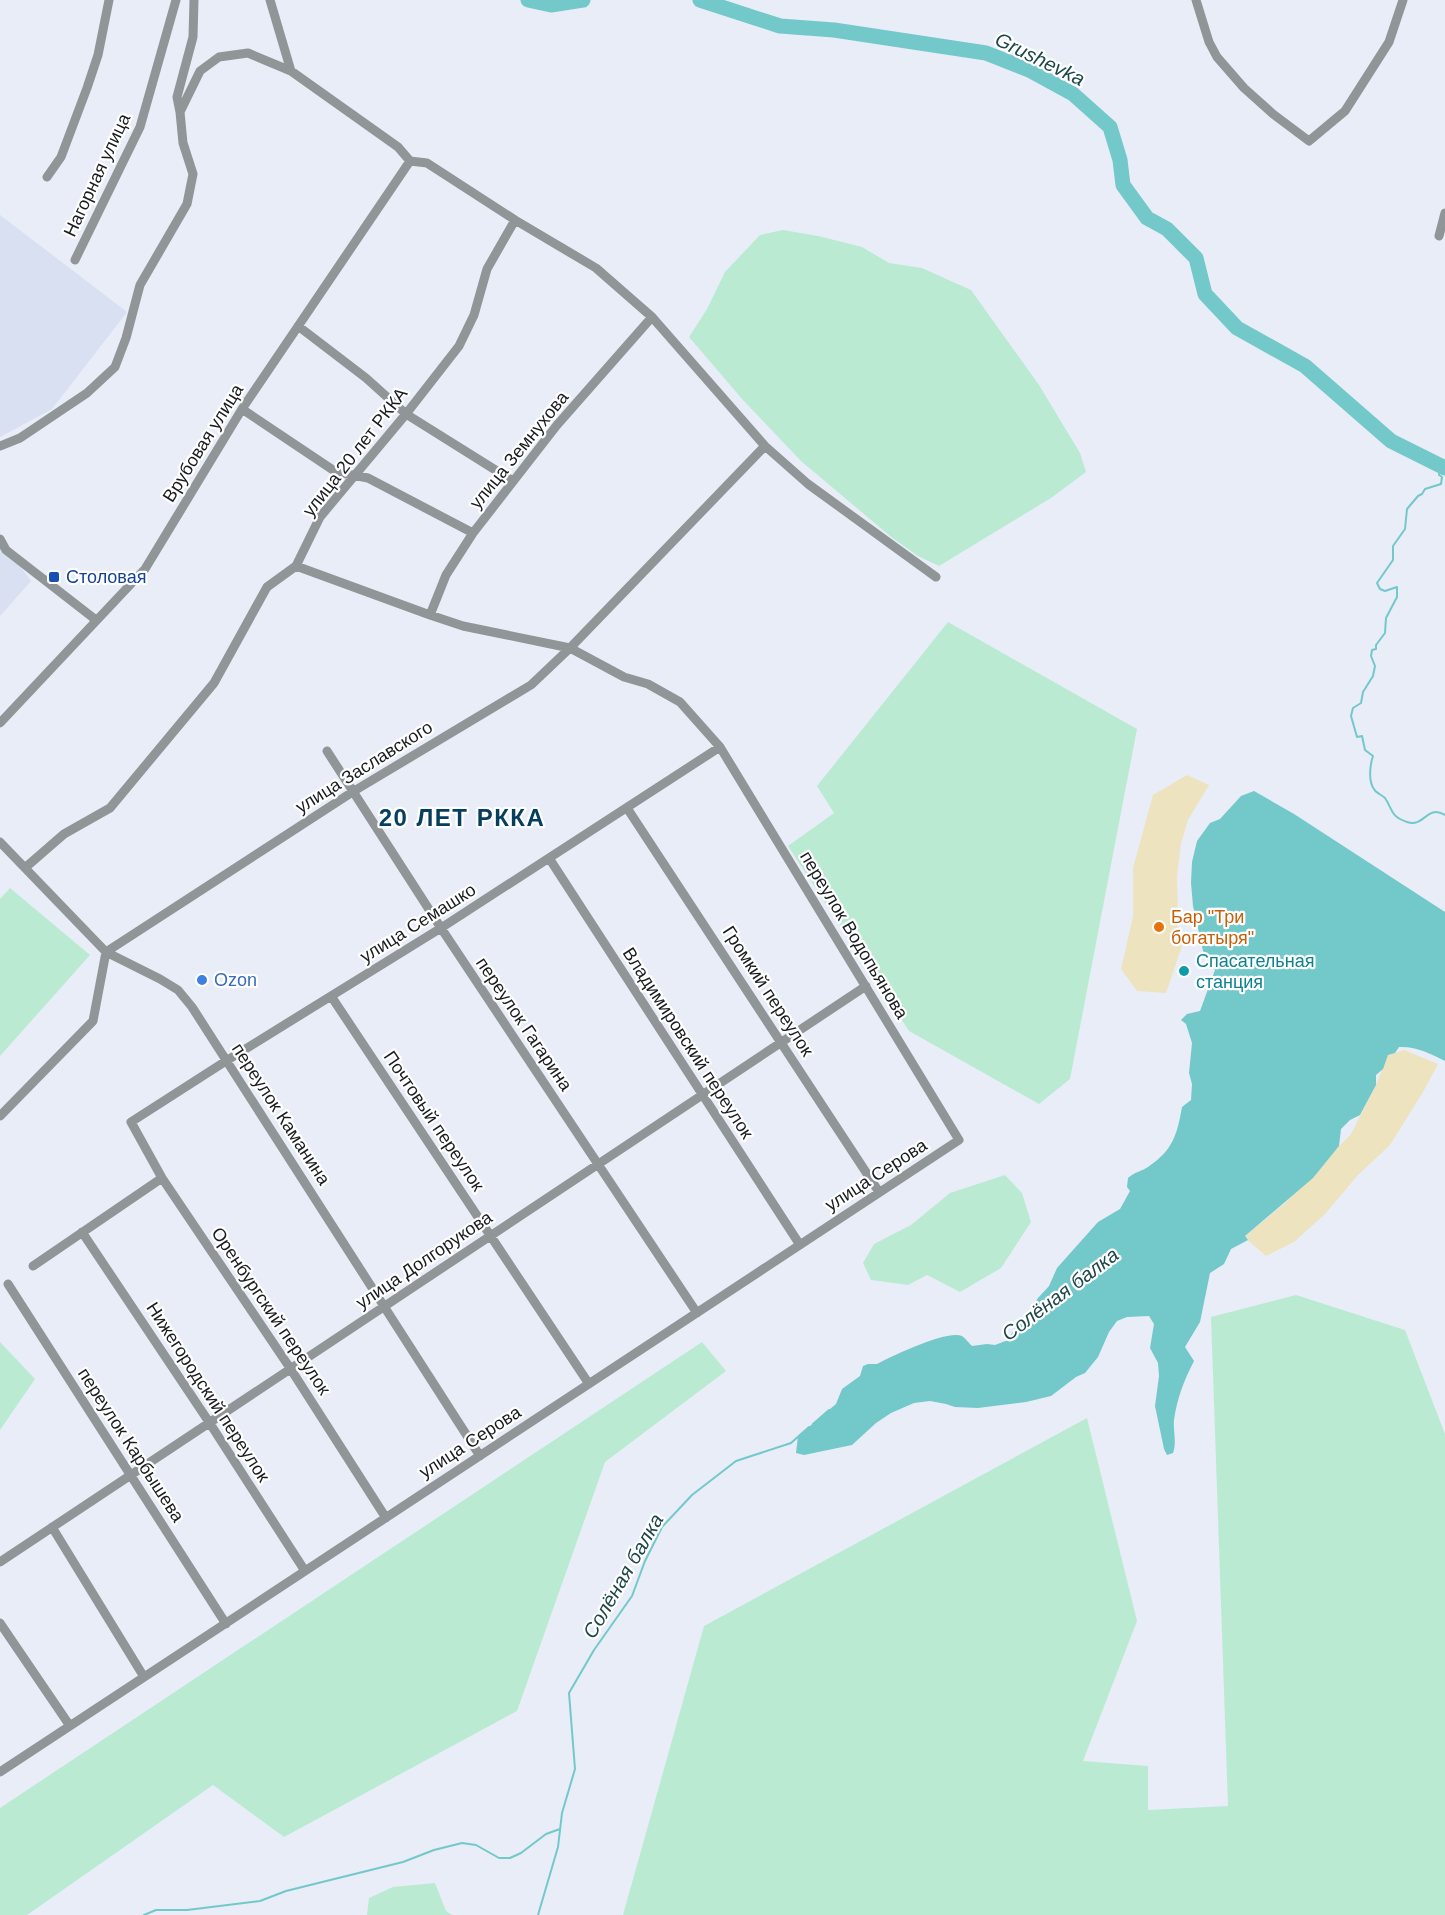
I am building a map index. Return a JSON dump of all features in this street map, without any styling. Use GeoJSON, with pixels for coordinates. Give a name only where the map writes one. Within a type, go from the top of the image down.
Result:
{"type":"FeatureCollection","features":[{"type":"Feature","properties":{"kind":"street"},"geometry":{"type":"LineString","coordinates":[[47,177],[61,157],[87,88],[98,55],[109,0]]}},
{"type":"Feature","properties":{"kind":"street","name":"Нагорная улица"},"geometry":{"type":"LineString","coordinates":[[75,260],[140,127],[177,0]]}},
{"type":"Feature","properties":{"kind":"street"},"geometry":{"type":"LineString","coordinates":[[0,447],[20,438],[87,393],[115,367],[126,338],[140,285],[187,204],[193,174],[183,142],[177,98],[194,37],[194,0]]}},
{"type":"Feature","properties":{"kind":"street"},"geometry":{"type":"LineString","coordinates":[[270,0],[291,71]]}},
{"type":"Feature","properties":{"kind":"street"},"geometry":{"type":"LineString","coordinates":[[1196,0],[1209,42],[1217,57],[1273,114],[1309,141],[1345,111],[1389,42],[1403,0]]}},
{"type":"Feature","properties":{"kind":"street"},"geometry":{"type":"LineString","coordinates":[[180,112],[200,70],[219,57],[248,53],[291,71],[398,147],[410,161],[427,163],[515,220],[596,267],[652,317],[765,446],[808,484],[936,577]]}},
{"type":"Feature","properties":{"kind":"street","name":"Врубовая улица"},"geometry":{"type":"LineString","coordinates":[[0,723],[145,569],[242,409],[410,161]]}},
{"type":"Feature","properties":{"kind":"street"},"geometry":{"type":"LineString","coordinates":[[1439,236],[1445,213]]}},
{"type":"Feature","properties":{"kind":"street","name":"улица 20 лет РККА"},"geometry":{"type":"LineString","coordinates":[[26,867],[64,834],[110,808],[214,683],[267,587],[296,566],[320,517],[459,346],[474,315],[487,268],[515,220]]}},
{"type":"Feature","properties":{"kind":"street","name":"улица Земнухова"},"geometry":{"type":"LineString","coordinates":[[430,615],[446,575],[473,533],[557,425],[652,317]]}},
{"type":"Feature","properties":{"kind":"street"},"geometry":{"type":"LineString","coordinates":[[298,327],[366,378],[406,414],[513,481]]}},
{"type":"Feature","properties":{"kind":"street"},"geometry":{"type":"LineString","coordinates":[[242,409],[336,472],[368,478],[473,533]]}},
{"type":"Feature","properties":{"kind":"street","name":"улица Заславского"},"geometry":{"type":"LineString","coordinates":[[106,952],[354,791],[531,685],[570,648],[765,446]]}},
{"type":"Feature","properties":{"kind":"street"},"geometry":{"type":"LineString","coordinates":[[0,539],[6,550],[96,620]]}},
{"type":"Feature","properties":{"kind":"street","name":"переулок Водопьянова"},"geometry":{"type":"LineString","coordinates":[[296,566],[463,626],[570,648],[624,677],[648,684],[680,702],[720,747],[959,1140]]}},
{"type":"Feature","properties":{"kind":"street","name":"улица Семашко"},"geometry":{"type":"LineString","coordinates":[[131,1122],[226,1060],[441,928],[720,747]]}},
{"type":"Feature","properties":{"kind":"street","name":"переулок Гагарина"},"geometry":{"type":"LineString","coordinates":[[327,751],[441,928],[697,1312]]}},
{"type":"Feature","properties":{"kind":"street","name":"Громкий переулок"},"geometry":{"type":"LineString","coordinates":[[627,808],[879,1192]]}},
{"type":"Feature","properties":{"kind":"street","name":"переулок Каманина"},"geometry":{"type":"LineString","coordinates":[[0,842],[106,952],[178,990],[192,1007],[480,1456]]}},
{"type":"Feature","properties":{"kind":"street","name":"Владимировский переулок"},"geometry":{"type":"LineString","coordinates":[[549,858],[800,1245]]}},
{"type":"Feature","properties":{"kind":"street"},"geometry":{"type":"LineString","coordinates":[[0,1116],[93,1021],[106,952]]}},
{"type":"Feature","properties":{"kind":"street","name":"улица Долгорукова"},"geometry":{"type":"LineString","coordinates":[[0,1562],[866,986]]}},
{"type":"Feature","properties":{"kind":"street","name":"Почтовый переулок"},"geometry":{"type":"LineString","coordinates":[[331,996],[589,1384]]}},
{"type":"Feature","properties":{"kind":"street","name":"Оренбургский переулок"},"geometry":{"type":"LineString","coordinates":[[131,1122],[162,1178],[290,1368],[386,1518]]}},
{"type":"Feature","properties":{"kind":"street","name":"улица Серова"},"geometry":{"type":"LineString","coordinates":[[0,1772],[959,1140]]}},
{"type":"Feature","properties":{"kind":"street"},"geometry":{"type":"LineString","coordinates":[[33,1266],[162,1178]]}},
{"type":"Feature","properties":{"kind":"street","name":"Нижегородский переулок"},"geometry":{"type":"LineString","coordinates":[[82,1232],[305,1571]]}},
{"type":"Feature","properties":{"kind":"street","name":"переулок Карбышева"},"geometry":{"type":"LineString","coordinates":[[8,1284],[226,1624]]}},
{"type":"Feature","properties":{"kind":"street"},"geometry":{"type":"LineString","coordinates":[[52,1527],[144,1677]]}},
{"type":"Feature","properties":{"kind":"street"},"geometry":{"type":"LineString","coordinates":[[0,1623],[70,1726]]}},
{"type":"Feature","properties":{"kind":"shaded area"},"geometry":{"type":"Polygon","coordinates":[[[0,215],[127,312],[52,409],[0,437],[0,215]]]}},
{"type":"Feature","properties":{"kind":"shaded area"},"geometry":{"type":"Polygon","coordinates":[[[0,539],[31,581],[0,616],[0,539]]]}},
{"type":"Feature","properties":{"kind":"green space"},"geometry":{"type":"Polygon","coordinates":[[[783,230],[862,247],[889,263],[922,268],[971,290],[1039,385],[1080,453],[1086,472],[1051,498],[939,566],[918,556],[890,536],[801,461],[742,399],[689,337],[707,309],[725,272],[760,235],[783,230]]]}},
{"type":"Feature","properties":{"kind":"green space"},"geometry":{"type":"Polygon","coordinates":[[[948,622],[1137,729],[1070,1079],[1039,1104],[909,1031],[788,846],[834,813],[817,786],[948,622]]]}},
{"type":"Feature","properties":{"kind":"green space"},"geometry":{"type":"Polygon","coordinates":[[[10,888],[90,955],[0,1056],[0,899],[10,888]]]}},
{"type":"Feature","properties":{"kind":"green space"},"geometry":{"type":"Polygon","coordinates":[[[1005,1175],[1022,1193],[1031,1222],[1001,1268],[960,1292],[927,1275],[908,1285],[871,1280],[863,1263],[874,1244],[911,1225],[950,1193],[1005,1175]]]}},
{"type":"Feature","properties":{"kind":"green space"},"geometry":{"type":"Polygon","coordinates":[[[1296,1295],[1405,1330],[1445,1434],[1445,1915],[623,1915],[704,1626],[1087,1418],[1137,1621],[1083,1761],[1148,1766],[1148,1810],[1228,1806],[1211,1317],[1296,1295]]]}},
{"type":"Feature","properties":{"kind":"green space"},"geometry":{"type":"Polygon","coordinates":[[[0,1342],[35,1379],[0,1430],[0,1342]]]}},
{"type":"Feature","properties":{"kind":"green space"},"geometry":{"type":"Polygon","coordinates":[[[702,1342],[726,1371],[605,1462],[517,1711],[284,1837],[213,1785],[27,1915],[0,1915],[0,1808],[702,1342]]]}},
{"type":"Feature","properties":{"kind":"green space"},"geometry":{"type":"Polygon","coordinates":[[[435,1883],[446,1911],[452,1915],[367,1915],[369,1898],[393,1887],[435,1883]]]}},
{"type":"Feature","properties":{"kind":"sand"},"geometry":{"type":"Polygon","coordinates":[[[1187,775],[1209,785],[1188,820],[1181,843],[1177,877],[1178,925],[1182,946],[1166,993],[1137,991],[1121,969],[1133,917],[1133,868],[1153,795],[1187,775]]]}},
{"type":"Feature","properties":{"kind":"sand"},"geometry":{"type":"Polygon","coordinates":[[[1404,1050],[1438,1064],[1390,1145],[1358,1175],[1325,1214],[1294,1242],[1266,1256],[1244,1237],[1284,1204],[1351,1134],[1376,1085],[1388,1055],[1404,1050]]]}},
{"type":"Feature","properties":{"kind":"water"},"geometry":{"type":"Polygon","coordinates":[[[1254,791],[1294,814],[1445,912],[1445,1061],[1423,1051],[1405,1047],[1399,1047],[1395,1053],[1388,1055],[1383,1069],[1376,1075],[1376,1085],[1360,1115],[1350,1120],[1341,1129],[1339,1146],[1313,1178],[1245,1236],[1248,1240],[1231,1249],[1224,1264],[1210,1273],[1200,1322],[1185,1347],[1194,1361],[1177,1405],[1173,1453],[1167,1455],[1164,1449],[1155,1406],[1159,1376],[1158,1363],[1150,1348],[1154,1324],[1149,1316],[1127,1317],[1117,1321],[1109,1332],[1098,1357],[1085,1373],[1051,1396],[1026,1402],[978,1408],[955,1407],[930,1401],[914,1403],[891,1413],[876,1423],[852,1445],[804,1455],[796,1453],[798,1436],[836,1404],[842,1389],[860,1376],[863,1366],[877,1364],[932,1340],[954,1335],[962,1336],[972,1346],[995,1345],[1008,1340],[1016,1326],[1049,1286],[1057,1268],[1098,1222],[1120,1209],[1130,1191],[1127,1187],[1128,1178],[1156,1161],[1168,1148],[1176,1134],[1182,1107],[1191,1100],[1192,1084],[1189,1073],[1192,1043],[1186,1024],[1181,1020],[1187,1014],[1200,1011],[1215,970],[1204,955],[1193,906],[1192,862],[1197,841],[1210,823],[1220,819],[1241,796],[1254,791]]]}},
{"type":"Feature","properties":{"kind":"waterway","name":"Grushevka"},"geometry":{"type":"LineString","coordinates":[[528,0],[551,5],[583,0]]}},
{"type":"Feature","properties":{"kind":"waterway","name":"Grushevka"},"geometry":{"type":"LineString","coordinates":[[700,0],[780,26],[834,30],[986,53],[1029,70],[1073,94],[1110,127],[1120,160],[1123,185],[1147,218],[1167,229],[1196,258],[1205,294],[1237,328],[1305,366],[1391,441],[1445,468]]}},
{"type":"Feature","properties":{"kind":"waterway","name":"Солёная балка"},"geometry":{"type":"LineString","coordinates":[[1441,465],[1439,475],[1442,477],[1441,484],[1425,489],[1407,509],[1405,529],[1393,546],[1393,560],[1377,583],[1380,589],[1385,591],[1397,587],[1397,597],[1386,618],[1385,633],[1376,645],[1376,649],[1372,650],[1371,656],[1375,666],[1373,676],[1363,692],[1361,703],[1353,708],[1351,716],[1357,737],[1362,736],[1365,750],[1373,756],[1370,773],[1372,786],[1385,798],[1395,815],[1413,823],[1434,812],[1445,815]]}},
{"type":"Feature","properties":{"kind":"waterway","name":"Солёная балка"},"geometry":{"type":"LineString","coordinates":[[813,1424],[829,1410]]}},
{"type":"Feature","properties":{"kind":"waterway","name":"Солёная балка"},"geometry":{"type":"LineString","coordinates":[[538,1915],[558,1847],[562,1813],[575,1769],[569,1693],[594,1650],[632,1596],[645,1561],[662,1527],[692,1495],[736,1461],[791,1443],[809,1427]]}},
{"type":"Feature","properties":{"kind":"waterway"},"geometry":{"type":"LineString","coordinates":[[144,1915],[156,1910],[187,1910],[260,1901],[286,1891],[403,1862],[434,1850],[462,1843],[476,1845],[499,1858],[510,1858],[521,1853],[546,1834],[560,1829]]}},
{"type":"Feature","properties":{"kind":"place","name":"Столовая"},"geometry":{"type":"Point","coordinates":[54,577]}},
{"type":"Feature","properties":{"kind":"place","name":"Бар \"Три богатыря\""},"geometry":{"type":"Point","coordinates":[1159,927]}},
{"type":"Feature","properties":{"kind":"place","name":"Спасательная станция"},"geometry":{"type":"Point","coordinates":[1184,971]}},
{"type":"Feature","properties":{"kind":"place","name":"Ozon"},"geometry":{"type":"Point","coordinates":[202,980]}},
{"type":"Feature","properties":{"kind":"district","name":"20 ЛЕТ РККА"},"geometry":{"type":"Point","coordinates":[462,818]}}]}
